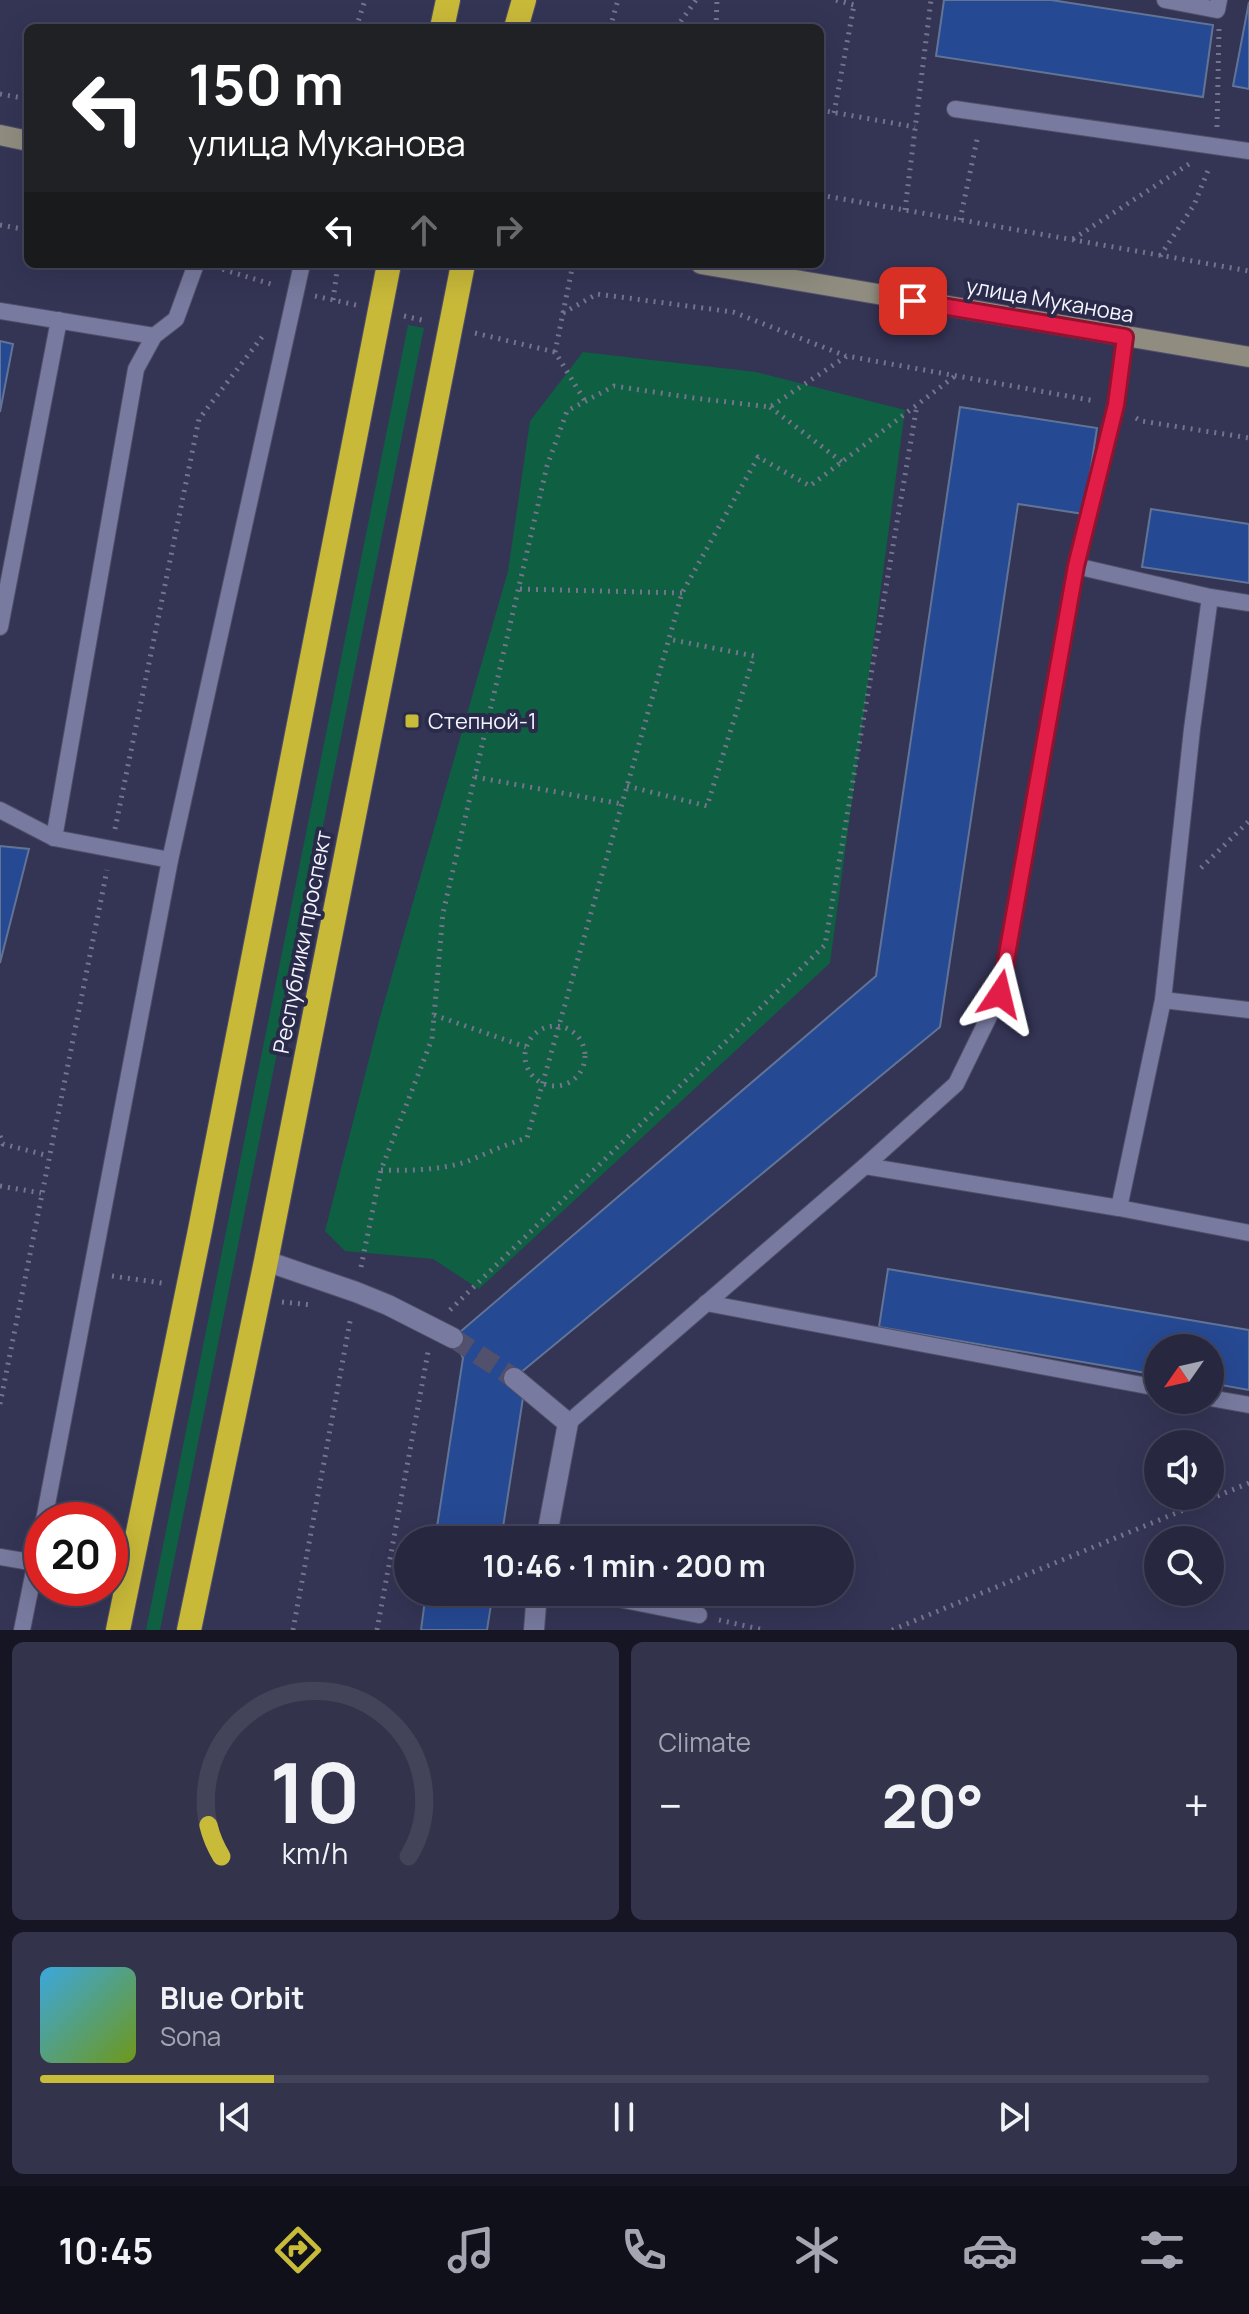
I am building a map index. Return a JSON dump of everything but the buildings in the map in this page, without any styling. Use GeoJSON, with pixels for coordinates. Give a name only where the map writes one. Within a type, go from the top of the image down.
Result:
{"type":"FeatureCollection","features":[{"type":"Feature","properties":{"kind":"highway"},"geometry":{"type":"LineString","coordinates":[[443,24],[448,0]]}},
{"type":"Feature","properties":{"kind":"highway"},"geometry":{"type":"LineString","coordinates":[[517,24],[524,0]]}},
{"type":"Feature","properties":{"kind":"highway","name":"Республики проспект"},"geometry":{"type":"LineString","coordinates":[[118,1630],[388,268]]}},
{"type":"Feature","properties":{"kind":"highway","name":"Республики проспект"},"geometry":{"type":"LineString","coordinates":[[189,1630],[266,1261],[462,268]]}},
{"type":"Feature","properties":{"kind":"main road"},"geometry":{"type":"LineString","coordinates":[[0,135],[24,140]]}},
{"type":"Feature","properties":{"kind":"main road","name":"улица Муканова"},"geometry":{"type":"LineString","coordinates":[[724,268],[1249,357]]}},
{"type":"Feature","properties":{"kind":"street"},"geometry":{"type":"LineString","coordinates":[[266,1261],[388,1305],[453,1338]]}},
{"type":"Feature","properties":{"kind":"street"},"geometry":{"type":"LineString","coordinates":[[514,1378],[568,1423],[549,1526]]}},
{"type":"Feature","properties":{"kind":"street"},"geometry":{"type":"LineString","coordinates":[[534,1630],[536,1606]]}},
{"type":"Feature","properties":{"kind":"lane"},"geometry":{"type":"LineString","coordinates":[[1165,0],[1217,10],[1220,7]]}},
{"type":"Feature","properties":{"kind":"lane"},"geometry":{"type":"LineString","coordinates":[[955,109],[1249,151]]}},
{"type":"Feature","properties":{"kind":"lane"},"geometry":{"type":"LineString","coordinates":[[54,838],[136,369],[154,336],[176,319],[195,268]]}},
{"type":"Feature","properties":{"kind":"lane"},"geometry":{"type":"LineString","coordinates":[[47,1502],[170,860],[301,268]]}},
{"type":"Feature","properties":{"kind":"lane"},"geometry":{"type":"LineString","coordinates":[[0,311],[154,336]]}},
{"type":"Feature","properties":{"kind":"lane"},"geometry":{"type":"LineString","coordinates":[[0,627],[59,320]]}},
{"type":"Feature","properties":{"kind":"lane"},"geometry":{"type":"LineString","coordinates":[[568,1423],[956,1084],[1000,994],[1076,566],[1116,405],[1125,337]]}},
{"type":"Feature","properties":{"kind":"lane"},"geometry":{"type":"LineString","coordinates":[[1076,566],[1249,603]]}},
{"type":"Feature","properties":{"kind":"lane"},"geometry":{"type":"LineString","coordinates":[[1119,1208],[1163,1000],[1192,729],[1210,597]]}},
{"type":"Feature","properties":{"kind":"lane"},"geometry":{"type":"LineString","coordinates":[[0,810],[54,838],[170,860]]}},
{"type":"Feature","properties":{"kind":"lane"},"geometry":{"type":"LineString","coordinates":[[1163,1000],[1249,1010]]}},
{"type":"Feature","properties":{"kind":"lane"},"geometry":{"type":"LineString","coordinates":[[865,1166],[1249,1233]]}},
{"type":"Feature","properties":{"kind":"lane"},"geometry":{"type":"LineString","coordinates":[[706,1303],[1144,1385]]}},
{"type":"Feature","properties":{"kind":"lane"},"geometry":{"type":"LineString","coordinates":[[1224,1401],[1249,1405]]}},
{"type":"Feature","properties":{"kind":"lane"},"geometry":{"type":"LineString","coordinates":[[0,1557],[24,1561]]}},
{"type":"Feature","properties":{"kind":"lane"},"geometry":{"type":"LineString","coordinates":[[22,1630],[27,1606]]}},
{"type":"Feature","properties":{"kind":"lane"},"geometry":{"type":"LineString","coordinates":[[654,1606],[699,1615]]}},
{"type":"Feature","properties":{"kind":"path"},"geometry":{"type":"LineString","coordinates":[[357,24],[365,0]]}},
{"type":"Feature","properties":{"kind":"path"},"geometry":{"type":"LineString","coordinates":[[611,24],[618,0]]}},
{"type":"Feature","properties":{"kind":"path"},"geometry":{"type":"LineString","coordinates":[[679,24],[696,0]]}},
{"type":"Feature","properties":{"kind":"path"},"geometry":{"type":"LineString","coordinates":[[716,24],[717,0]]}},
{"type":"Feature","properties":{"kind":"path"},"geometry":{"type":"LineString","coordinates":[[834,113],[855,2],[836,0]]}},
{"type":"Feature","properties":{"kind":"path"},"geometry":{"type":"LineString","coordinates":[[905,210],[931,0]]}},
{"type":"Feature","properties":{"kind":"path"},"geometry":{"type":"LineString","coordinates":[[1160,256],[1194,205],[1217,146],[1220,7]]}},
{"type":"Feature","properties":{"kind":"path"},"geometry":{"type":"LineString","coordinates":[[0,94],[24,98]]}},
{"type":"Feature","properties":{"kind":"path"},"geometry":{"type":"LineString","coordinates":[[824,111],[915,127]]}},
{"type":"Feature","properties":{"kind":"path"},"geometry":{"type":"LineString","coordinates":[[960,220],[982,113]]}},
{"type":"Feature","properties":{"kind":"path"},"geometry":{"type":"LineString","coordinates":[[1072,240],[1217,146]]}},
{"type":"Feature","properties":{"kind":"path"},"geometry":{"type":"LineString","coordinates":[[824,196],[1249,271]]}},
{"type":"Feature","properties":{"kind":"path"},"geometry":{"type":"LineString","coordinates":[[0,225],[24,229]]}},
{"type":"Feature","properties":{"kind":"path"},"geometry":{"type":"LineString","coordinates":[[217,268],[297,292]]}},
{"type":"Feature","properties":{"kind":"path"},"geometry":{"type":"LineString","coordinates":[[333,300],[337,268]]}},
{"type":"Feature","properties":{"kind":"path"},"geometry":{"type":"LineString","coordinates":[[572,268],[555,352],[585,401]]}},
{"type":"Feature","properties":{"kind":"path"},"geometry":{"type":"LineString","coordinates":[[563,313],[597,294],[733,312],[847,356],[1116,405],[1141,421],[1249,438]]}},
{"type":"Feature","properties":{"kind":"path"},"geometry":{"type":"LineString","coordinates":[[0,1404],[199,419],[270,326]]}},
{"type":"Feature","properties":{"kind":"path"},"geometry":{"type":"LineString","coordinates":[[770,407],[847,356]]}},
{"type":"Feature","properties":{"kind":"path"},"geometry":{"type":"LineString","coordinates":[[381,1170],[407,1171],[465,1162],[503,1144],[527,1138],[682,593],[758,457],[810,486],[956,376]]}},
{"type":"Feature","properties":{"kind":"path"},"geometry":{"type":"LineString","coordinates":[[293,1630],[381,1170],[432,1039],[443,913],[547,466],[567,411],[614,386],[770,407],[842,462]]}},
{"type":"Feature","properties":{"kind":"path"},"geometry":{"type":"LineString","coordinates":[[377,1630],[432,1328],[825,945],[917,405]]}},
{"type":"Feature","properties":{"kind":"path"},"geometry":{"type":"LineString","coordinates":[[520,589],[682,593]]}},
{"type":"Feature","properties":{"kind":"path"},"geometry":{"type":"LineString","coordinates":[[627,786],[707,806],[754,656],[668,639]]}},
{"type":"Feature","properties":{"kind":"path"},"geometry":{"type":"LineString","coordinates":[[475,777],[622,804]]}},
{"type":"Feature","properties":{"kind":"path"},"geometry":{"type":"LineString","coordinates":[[1174,894],[1249,821]]}},
{"type":"Feature","properties":{"kind":"path"},"geometry":{"type":"LineString","coordinates":[[434,1015],[526,1047]]}},
{"type":"Feature","properties":{"kind":"path"},"geometry":{"type":"LineString","coordinates":[[559,1026],[574,1032],[583,1044],[585,1060],[579,1075],[567,1084],[552,1087],[537,1082],[527,1069],[526,1047],[530,1038],[542,1028],[559,1026]]}},
{"type":"Feature","properties":{"kind":"path"},"geometry":{"type":"LineString","coordinates":[[0,1136],[3,1144],[49,1156]]}},
{"type":"Feature","properties":{"kind":"path"},"geometry":{"type":"LineString","coordinates":[[0,1186],[41,1193]]}},
{"type":"Feature","properties":{"kind":"path"},"geometry":{"type":"LineString","coordinates":[[91,1272],[188,1287]]}},
{"type":"Feature","properties":{"kind":"path"},"geometry":{"type":"LineString","coordinates":[[258,1300],[321,1306]]}},
{"type":"Feature","properties":{"kind":"path"},"geometry":{"type":"LineString","coordinates":[[892,1630],[1249,1483]]}},
{"type":"Feature","properties":{"kind":"path"},"geometry":{"type":"LineString","coordinates":[[699,1615],[764,1630]]}},
{"type":"Feature","properties":{"kind":"green space"},"geometry":{"type":"Polygon","coordinates":[[[408,325],[424,328],[160,1630],[146,1630],[408,325]]]}},
{"type":"Feature","properties":{"kind":"green space"},"geometry":{"type":"Polygon","coordinates":[[[583,352],[756,372],[905,410],[830,963],[479,1289],[433,1259],[345,1251],[325,1231],[378,1024],[508,571],[530,421],[583,352]]]}},
{"type":"Feature","properties":{"kind":"tunnel"},"geometry":{"type":"LineString","coordinates":[[453,1338],[514,1378]]}},
{"type":"Feature","properties":{"kind":"place","name":"Степной-1"},"geometry":{"type":"Point","coordinates":[412,721]}},
{"type":"Feature","properties":{"kind":"route"},"geometry":{"type":"LineString","coordinates":[[913,301],[1125,337],[1116,405],[1076,566],[1000,994]]}}]}
